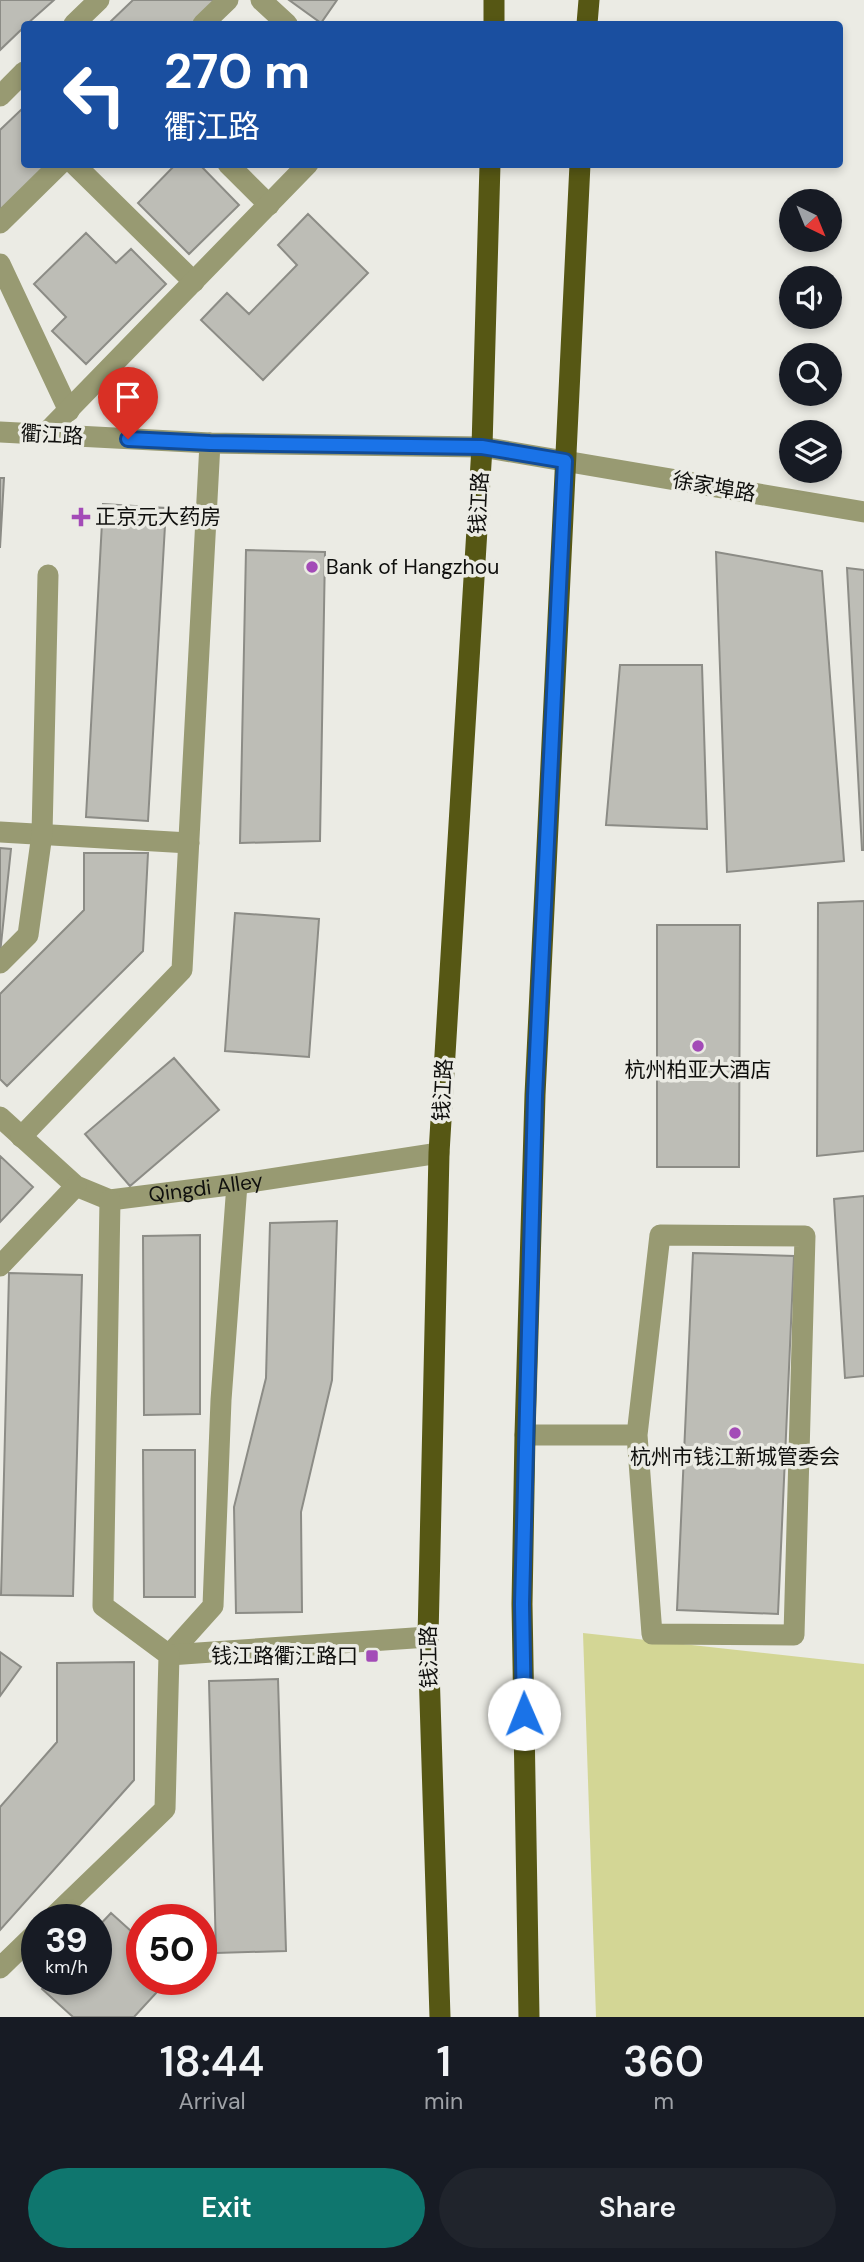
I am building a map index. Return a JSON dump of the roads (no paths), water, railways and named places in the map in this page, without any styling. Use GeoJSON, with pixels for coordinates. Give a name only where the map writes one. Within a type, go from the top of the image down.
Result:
{"type":"FeatureCollection","features":[{"type":"Feature","properties":{"kind":"main road"},"geometry":{"type":"LineString","coordinates":[[494,0],[494,21]]}},
{"type":"Feature","properties":{"kind":"main road"},"geometry":{"type":"LineString","coordinates":[[587,21],[589,0]]}},
{"type":"Feature","properties":{"kind":"main road","name":"钱江路"},"geometry":{"type":"LineString","coordinates":[[440,2017],[428,1637],[439,1153],[482,447],[490,168]]}},
{"type":"Feature","properties":{"kind":"main road"},"geometry":{"type":"LineString","coordinates":[[529,2017],[522,1604],[535,1096],[580,168]]}},
{"type":"Feature","properties":{"kind":"street"},"geometry":{"type":"LineString","coordinates":[[77,21],[99,0]]}},
{"type":"Feature","properties":{"kind":"street"},"geometry":{"type":"LineString","coordinates":[[206,21],[228,0]]}},
{"type":"Feature","properties":{"kind":"street"},"geometry":{"type":"LineString","coordinates":[[261,0],[283,21]]}},
{"type":"Feature","properties":{"kind":"street"},"geometry":{"type":"LineString","coordinates":[[0,96],[21,75]]}},
{"type":"Feature","properties":{"kind":"street"},"geometry":{"type":"LineString","coordinates":[[0,223],[56,168]]}},
{"type":"Feature","properties":{"kind":"street"},"geometry":{"type":"LineString","coordinates":[[78,168],[194,282]]}},
{"type":"Feature","properties":{"kind":"street"},"geometry":{"type":"LineString","coordinates":[[232,168],[269,205]]}},
{"type":"Feature","properties":{"kind":"street"},"geometry":{"type":"LineString","coordinates":[[46,434],[304,168]]}},
{"type":"Feature","properties":{"kind":"street"},"geometry":{"type":"LineString","coordinates":[[0,264],[69,411]]}},
{"type":"Feature","properties":{"kind":"street","name":"衢江路"},"geometry":{"type":"LineString","coordinates":[[0,432],[210,443],[482,447],[565,461]]}},
{"type":"Feature","properties":{"kind":"street"},"geometry":{"type":"LineString","coordinates":[[21,1137],[182,970],[210,443]]}},
{"type":"Feature","properties":{"kind":"street","name":"徐家埠路"},"geometry":{"type":"LineString","coordinates":[[565,461],[864,512]]}},
{"type":"Feature","properties":{"kind":"street"},"geometry":{"type":"LineString","coordinates":[[0,963],[29,935],[42,834],[48,575]]}},
{"type":"Feature","properties":{"kind":"street"},"geometry":{"type":"LineString","coordinates":[[0,832],[189,843]]}},
{"type":"Feature","properties":{"kind":"street","name":"Qingdi Alley"},"geometry":{"type":"LineString","coordinates":[[0,1117],[76,1186],[110,1200],[237,1184],[439,1153]]}},
{"type":"Feature","properties":{"kind":"street"},"geometry":{"type":"LineString","coordinates":[[67,1904],[165,1809],[169,1656],[213,1606],[221,1400],[237,1184]]}},
{"type":"Feature","properties":{"kind":"street"},"geometry":{"type":"LineString","coordinates":[[0,1266],[76,1186]]}},
{"type":"Feature","properties":{"kind":"street"},"geometry":{"type":"LineString","coordinates":[[110,1200],[103,1606],[169,1656],[428,1637]]}},
{"type":"Feature","properties":{"kind":"street"},"geometry":{"type":"LineString","coordinates":[[660,1235],[806,1236],[794,1635],[652,1634],[637,1435],[660,1235]]}},
{"type":"Feature","properties":{"kind":"street"},"geometry":{"type":"LineString","coordinates":[[526,1435],[637,1435]]}},
{"type":"Feature","properties":{"kind":"street"},"geometry":{"type":"LineString","coordinates":[[0,1968],[21,1948]]}},
{"type":"Feature","properties":{"kind":"place","name":"正京元大药房"},"geometry":{"type":"Point","coordinates":[81,517]}},
{"type":"Feature","properties":{"kind":"place","name":"Bank of Hangzhou"},"geometry":{"type":"Point","coordinates":[312,567]}},
{"type":"Feature","properties":{"kind":"place","name":"杭州柏亚大酒店"},"geometry":{"type":"Point","coordinates":[698,1046]}},
{"type":"Feature","properties":{"kind":"place","name":"杭州市钱江新城管委会"},"geometry":{"type":"Point","coordinates":[735,1433]}},
{"type":"Feature","properties":{"kind":"place","name":"钱江路衢江路口"},"geometry":{"type":"Point","coordinates":[372,1656]}}]}
